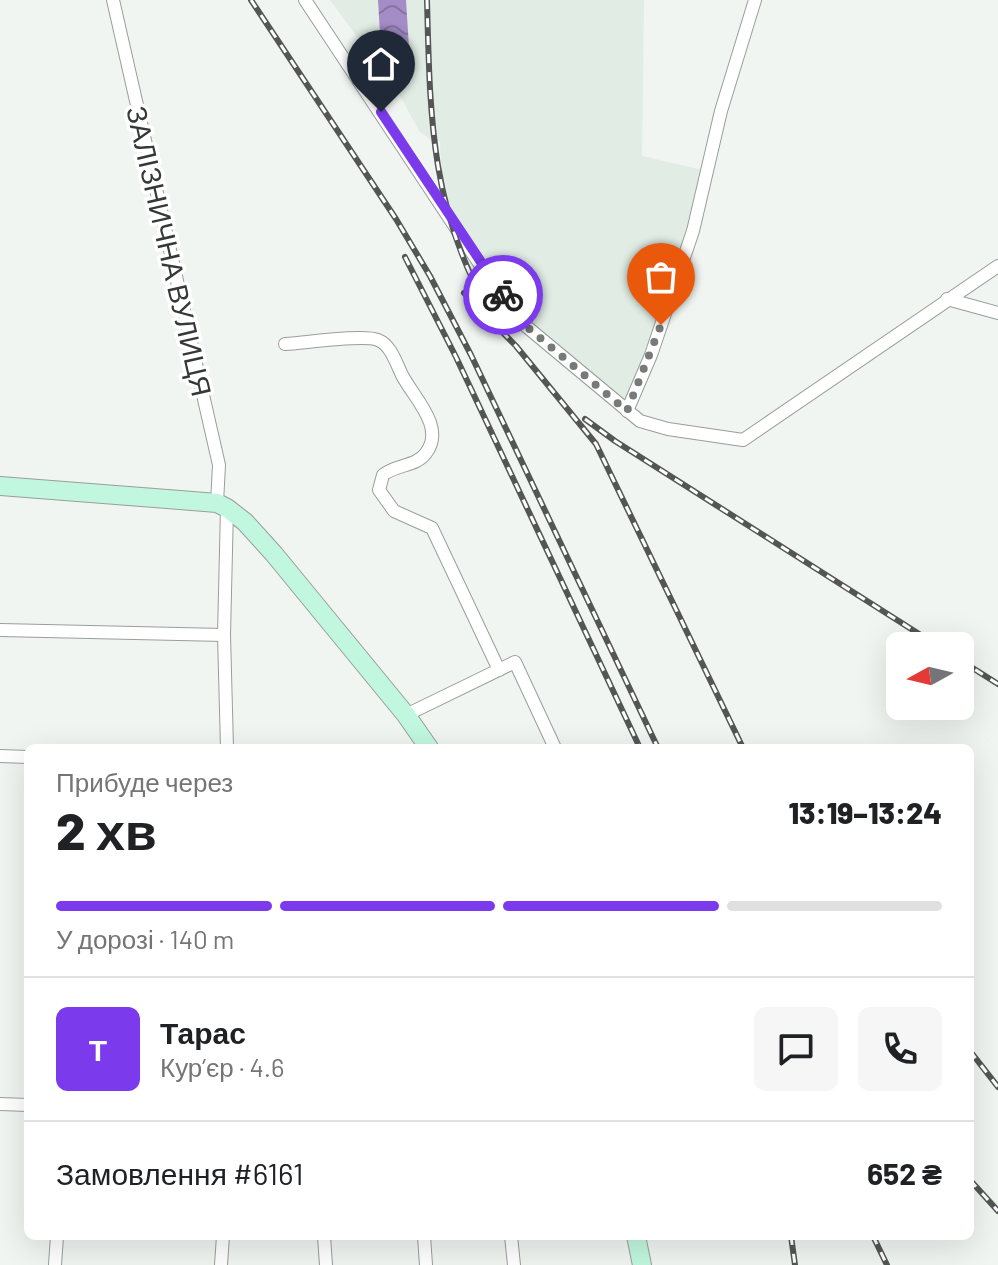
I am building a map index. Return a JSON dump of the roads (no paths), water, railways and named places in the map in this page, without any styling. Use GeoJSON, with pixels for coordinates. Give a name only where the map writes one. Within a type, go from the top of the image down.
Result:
{"type":"FeatureCollection","features":[{"type":"Feature","properties":{"kind":"main road"},"geometry":{"type":"LineString","coordinates":[[0,486],[222,506],[262,540],[406,715],[426,744]]}},
{"type":"Feature","properties":{"kind":"main road"},"geometry":{"type":"LineString","coordinates":[[637,1240],[642,1265]]}},
{"type":"Feature","properties":{"kind":"street","name":"ЗАЛІЗНИЧНА ВУЛИЦЯ"},"geometry":{"type":"LineString","coordinates":[[113,0],[219,465],[227,744]]}},
{"type":"Feature","properties":{"kind":"street"},"geometry":{"type":"LineString","coordinates":[[305,0],[485,272],[527,327],[640,421],[668,429],[743,440],[998,266]]}},
{"type":"Feature","properties":{"kind":"street"},"geometry":{"type":"LineString","coordinates":[[627,411],[651,355],[693,231],[721,111],[755,0]]}},
{"type":"Feature","properties":{"kind":"street"},"geometry":{"type":"LineString","coordinates":[[947,299],[998,313]]}},
{"type":"Feature","properties":{"kind":"street"},"geometry":{"type":"LineString","coordinates":[[285,344],[369,338],[388,347],[403,378],[426,412],[432,437],[424,457],[394,467],[383,475],[379,490],[394,511],[432,528],[499,670]]}},
{"type":"Feature","properties":{"kind":"street"},"geometry":{"type":"LineString","coordinates":[[0,630],[224,635]]}},
{"type":"Feature","properties":{"kind":"street"},"geometry":{"type":"LineString","coordinates":[[406,715],[515,662],[553,744]]}},
{"type":"Feature","properties":{"kind":"street"},"geometry":{"type":"LineString","coordinates":[[0,756],[24,757]]}},
{"type":"Feature","properties":{"kind":"street"},"geometry":{"type":"LineString","coordinates":[[0,1104],[24,1105]]}},
{"type":"Feature","properties":{"kind":"street"},"geometry":{"type":"LineString","coordinates":[[55,1265],[57,1240]]}},
{"type":"Feature","properties":{"kind":"street"},"geometry":{"type":"LineString","coordinates":[[221,1265],[223,1240]]}},
{"type":"Feature","properties":{"kind":"street"},"geometry":{"type":"LineString","coordinates":[[324,1240],[326,1265]]}},
{"type":"Feature","properties":{"kind":"street"},"geometry":{"type":"LineString","coordinates":[[424,1240],[426,1265]]}},
{"type":"Feature","properties":{"kind":"street"},"geometry":{"type":"LineString","coordinates":[[511,1240],[514,1265]]}},
{"type":"Feature","properties":{"kind":"water"},"geometry":{"type":"Polygon","coordinates":[[[378,0],[406,0],[409,48],[381,50],[378,0]]]}},
{"type":"Feature","properties":{"kind":"railway"},"geometry":{"type":"LineString","coordinates":[[251,0],[396,219],[430,276],[471,355],[656,744]]}},
{"type":"Feature","properties":{"kind":"railway"},"geometry":{"type":"LineString","coordinates":[[427,0],[432,121],[444,196],[454,234],[488,309]]}},
{"type":"Feature","properties":{"kind":"railway"},"geometry":{"type":"LineString","coordinates":[[405,257],[456,357],[638,744]]}},
{"type":"Feature","properties":{"kind":"railway"},"geometry":{"type":"LineString","coordinates":[[464,293],[516,346],[596,444],[741,744]]}},
{"type":"Feature","properties":{"kind":"railway"},"geometry":{"type":"LineString","coordinates":[[585,419],[916,632]]}},
{"type":"Feature","properties":{"kind":"railway"},"geometry":{"type":"LineString","coordinates":[[974,669],[998,684]]}},
{"type":"Feature","properties":{"kind":"railway"},"geometry":{"type":"LineString","coordinates":[[974,1056],[998,1087]]}},
{"type":"Feature","properties":{"kind":"railway"},"geometry":{"type":"LineString","coordinates":[[974,1184],[998,1211]]}},
{"type":"Feature","properties":{"kind":"railway"},"geometry":{"type":"LineString","coordinates":[[792,1240],[795,1265]]}},
{"type":"Feature","properties":{"kind":"railway"},"geometry":{"type":"LineString","coordinates":[[875,1240],[887,1265]]}}]}
